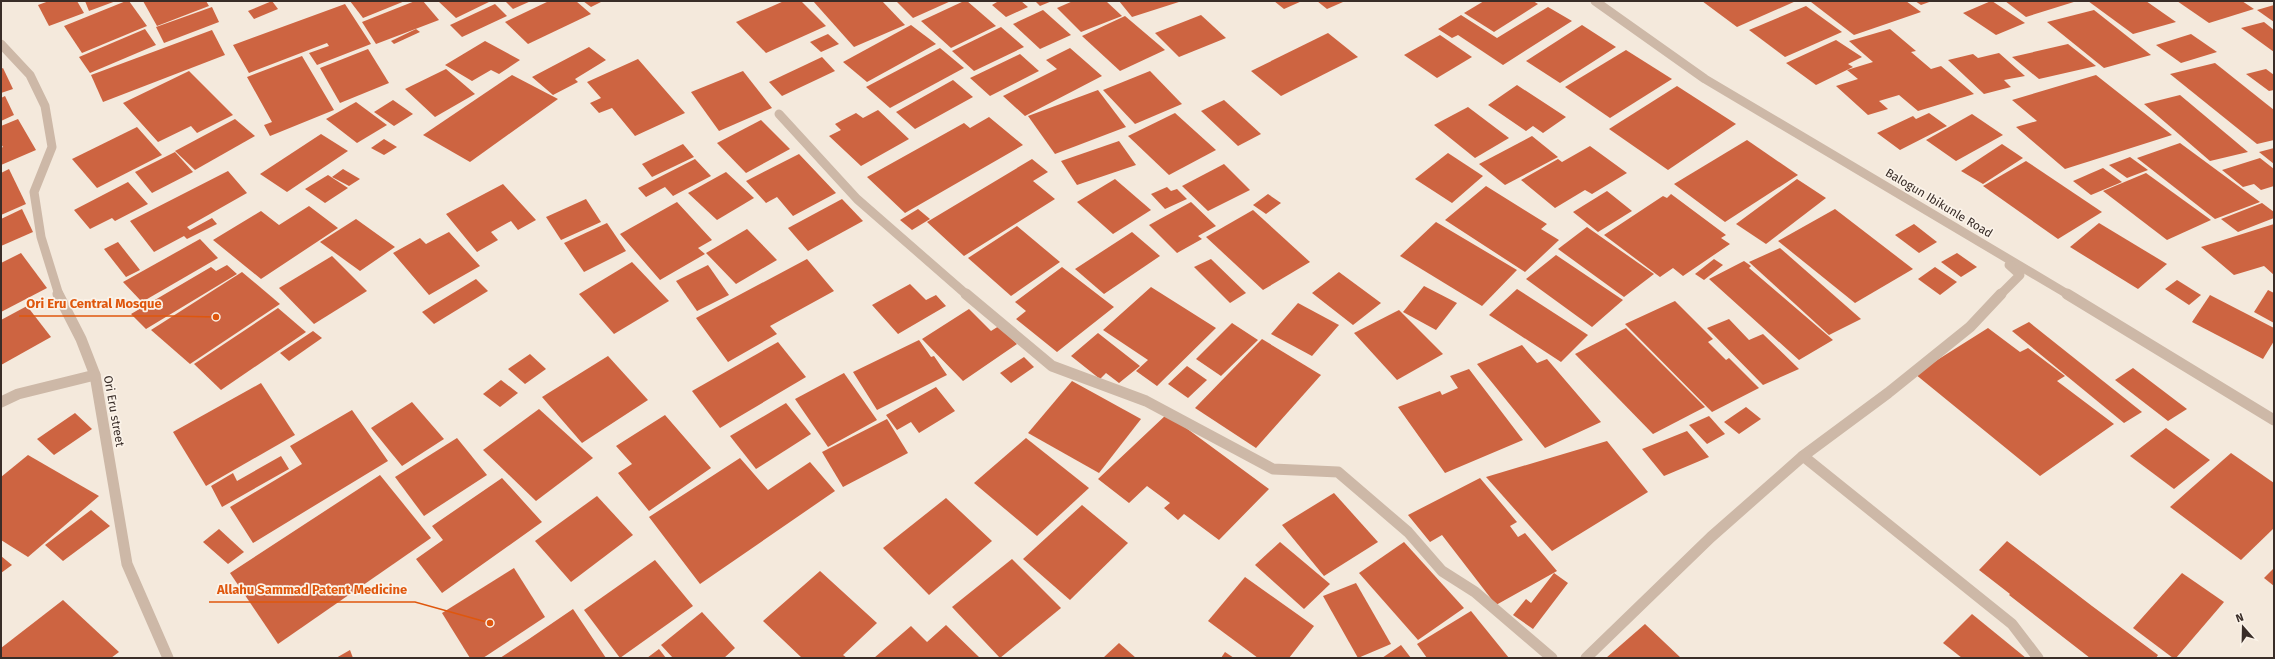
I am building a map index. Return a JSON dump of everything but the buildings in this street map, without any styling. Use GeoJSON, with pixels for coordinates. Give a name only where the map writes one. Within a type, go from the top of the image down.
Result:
{"type":"FeatureCollection","features":[{"type":"Feature","properties":{"kind":"street","name":"Balogun Ibikunle Road"},"geometry":{"type":"LineString","coordinates":[[1595,1],[1705,78],[1986,245],[2274,420]]}},
{"type":"Feature","properties":{"kind":"street","name":"Ori Eru street"},"geometry":{"type":"LineString","coordinates":[[1,44],[30,75],[45,106],[52,146],[34,192],[41,237],[58,294],[81,339],[95,375],[127,564],[168,658]]}},
{"type":"Feature","properties":{"kind":"street"},"geometry":{"type":"LineString","coordinates":[[779,114],[857,199],[978,306],[1052,366],[1146,401],[1273,469],[1338,472],[1408,532],[1442,571],[1475,592],[1552,658]]}},
{"type":"Feature","properties":{"kind":"street"},"geometry":{"type":"LineString","coordinates":[[1586,658],[1711,537],[1803,456],[1888,393],[1970,327],[2020,275],[1986,245]]}},
{"type":"Feature","properties":{"kind":"street"},"geometry":{"type":"LineString","coordinates":[[1,402],[18,394],[95,375]]}},
{"type":"Feature","properties":{"kind":"street"},"geometry":{"type":"LineString","coordinates":[[1803,456],[2012,624],[2038,658]]}},
{"type":"Feature","properties":{"kind":"place","name":"Ori Eru Central Mosque"},"geometry":{"type":"Point","coordinates":[216,317]}},
{"type":"Feature","properties":{"kind":"place","name":"Allahu Sammad Patent Medicine"},"geometry":{"type":"Point","coordinates":[490,623]}}]}
